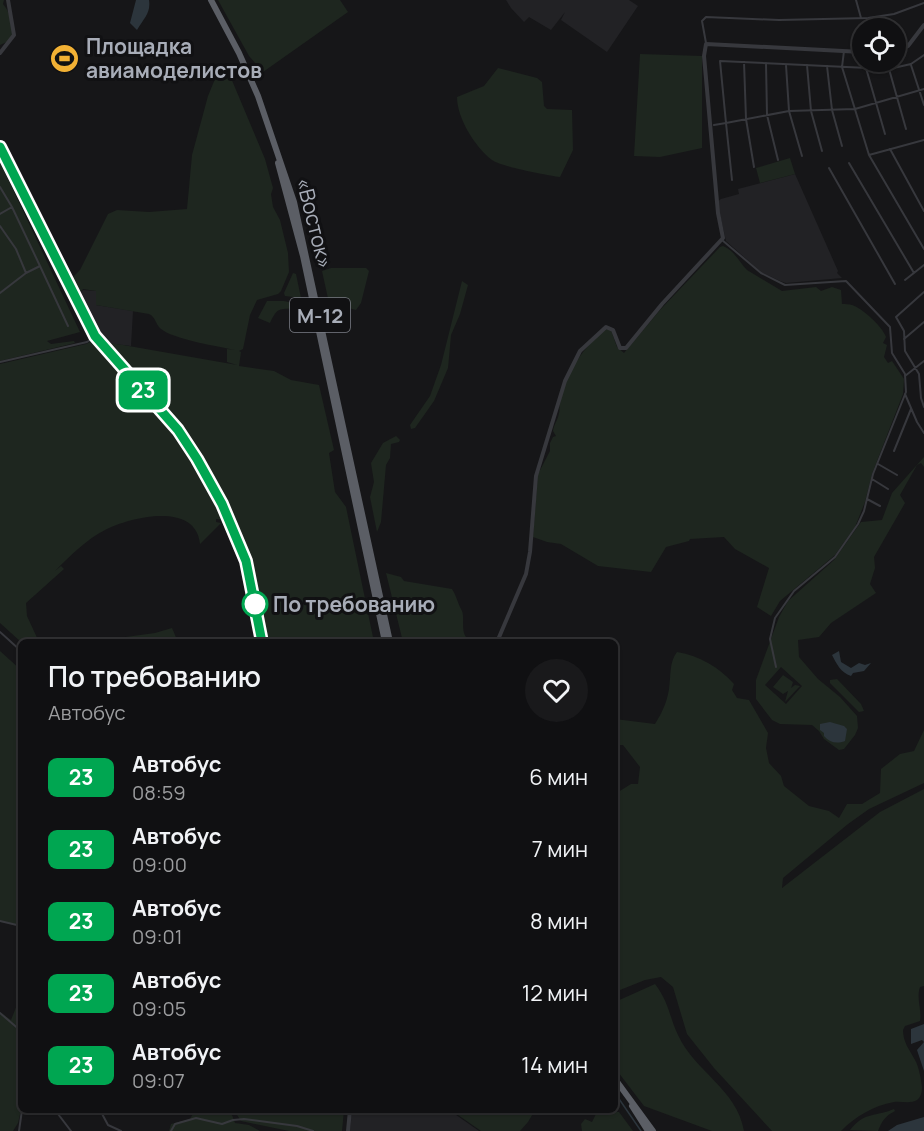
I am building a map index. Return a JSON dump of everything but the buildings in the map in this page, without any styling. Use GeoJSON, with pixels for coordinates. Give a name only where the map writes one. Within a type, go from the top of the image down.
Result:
{"type":"FeatureCollection","features":[{"type":"Feature","properties":{"kind":"highway","name":"«Восток»"},"geometry":{"type":"LineString","coordinates":[[209,0],[249,85],[272,144],[293,213],[384,639]]}},
{"type":"Feature","properties":{"kind":"highway","name":"«Восток»"},"geometry":{"type":"LineString","coordinates":[[209,0],[239,52],[258,96],[294,202],[389,639]]}},
{"type":"Feature","properties":{"kind":"highway"},"geometry":{"type":"LineString","coordinates":[[618,1082],[653,1131]]}},
{"type":"Feature","properties":{"kind":"highway"},"geometry":{"type":"LineString","coordinates":[[618,1089],[648,1131]]}},
{"type":"Feature","properties":{"kind":"street"},"geometry":{"type":"LineString","coordinates":[[0,53],[14,35],[8,0]]}},
{"type":"Feature","properties":{"kind":"street"},"geometry":{"type":"LineString","coordinates":[[856,0],[861,18]]}},
{"type":"Feature","properties":{"kind":"street"},"geometry":{"type":"LineString","coordinates":[[869,18],[886,16],[923,4]]}},
{"type":"Feature","properties":{"kind":"street"},"geometry":{"type":"LineString","coordinates":[[497,639],[526,574],[536,476],[574,358],[606,327],[613,330],[620,348],[626,348],[662,304],[722,240],[704,56],[706,44],[702,21],[706,17],[779,20],[852,19]]}},
{"type":"Feature","properties":{"kind":"street"},"geometry":{"type":"LineString","coordinates":[[906,47],[924,25]]}},
{"type":"Feature","properties":{"kind":"street"},"geometry":{"type":"LineString","coordinates":[[706,44],[852,51]]}},
{"type":"Feature","properties":{"kind":"street"},"geometry":{"type":"LineString","coordinates":[[844,51],[843,66],[869,155],[924,249]]}},
{"type":"Feature","properties":{"kind":"street"},"geometry":{"type":"LineString","coordinates":[[906,65],[924,55]]}},
{"type":"Feature","properties":{"kind":"street"},"geometry":{"type":"LineString","coordinates":[[732,180],[720,61],[852,67]]}},
{"type":"Feature","properties":{"kind":"street"},"geometry":{"type":"LineString","coordinates":[[744,62],[746,119],[754,166]]}},
{"type":"Feature","properties":{"kind":"street"},"geometry":{"type":"LineString","coordinates":[[765,63],[767,115],[778,160]]}},
{"type":"Feature","properties":{"kind":"street"},"geometry":{"type":"LineString","coordinates":[[786,64],[789,111],[802,156]]}},
{"type":"Feature","properties":{"kind":"street"},"geometry":{"type":"LineString","coordinates":[[911,64],[922,90],[924,105]]}},
{"type":"Feature","properties":{"kind":"street"},"geometry":{"type":"LineString","coordinates":[[807,65],[810,111],[822,151]]}},
{"type":"Feature","properties":{"kind":"street"},"geometry":{"type":"LineString","coordinates":[[827,66],[832,110],[842,146]]}},
{"type":"Feature","properties":{"kind":"street"},"geometry":{"type":"LineString","coordinates":[[867,72],[885,134]]}},
{"type":"Feature","properties":{"kind":"street"},"geometry":{"type":"LineString","coordinates":[[890,72],[906,129]]}},
{"type":"Feature","properties":{"kind":"street"},"geometry":{"type":"LineString","coordinates":[[714,125],[789,111],[855,109],[922,90]]}},
{"type":"Feature","properties":{"kind":"street"},"geometry":{"type":"LineString","coordinates":[[869,155],[924,140]]}},
{"type":"Feature","properties":{"kind":"street"},"geometry":{"type":"LineString","coordinates":[[0,147],[87,322],[102,346],[131,375],[178,430],[205,472],[242,550],[262,639]]}},
{"type":"Feature","properties":{"kind":"street"},"geometry":{"type":"LineString","coordinates":[[890,149],[924,210]]}},
{"type":"Feature","properties":{"kind":"street"},"geometry":{"type":"LineString","coordinates":[[849,163],[914,273]]}},
{"type":"Feature","properties":{"kind":"street"},"geometry":{"type":"LineString","coordinates":[[829,168],[895,284]]}},
{"type":"Feature","properties":{"kind":"street"},"geometry":{"type":"LineString","coordinates":[[0,187],[12,207],[68,326]]}},
{"type":"Feature","properties":{"kind":"street"},"geometry":{"type":"LineString","coordinates":[[0,214],[12,207]]}},
{"type":"Feature","properties":{"kind":"street"},"geometry":{"type":"LineString","coordinates":[[0,226],[15,249],[26,273]]}},
{"type":"Feature","properties":{"kind":"street"},"geometry":{"type":"LineString","coordinates":[[722,240],[761,273],[785,285],[846,281],[890,327],[892,355],[905,376],[907,386],[872,479],[860,520],[835,557],[794,591],[777,614],[770,639],[777,667]]}},
{"type":"Feature","properties":{"kind":"street"},"geometry":{"type":"LineString","coordinates":[[905,280],[924,265]]}},
{"type":"Feature","properties":{"kind":"street"},"geometry":{"type":"LineString","coordinates":[[0,293],[26,273],[40,266]]}},
{"type":"Feature","properties":{"kind":"street"},"geometry":{"type":"LineString","coordinates":[[924,292],[897,315],[904,331],[905,351],[919,376],[924,407]]}},
{"type":"Feature","properties":{"kind":"street"},"geometry":{"type":"LineString","coordinates":[[0,362],[87,342],[90,340],[84,324],[87,322]]}},
{"type":"Feature","properties":{"kind":"street"},"geometry":{"type":"LineString","coordinates":[[904,339],[924,322]]}},
{"type":"Feature","properties":{"kind":"street"},"geometry":{"type":"LineString","coordinates":[[905,376],[924,361]]}},
{"type":"Feature","properties":{"kind":"street"},"geometry":{"type":"LineString","coordinates":[[905,394],[924,433]]}},
{"type":"Feature","properties":{"kind":"street"},"geometry":{"type":"LineString","coordinates":[[894,451],[911,409]]}},
{"type":"Feature","properties":{"kind":"street"},"geometry":{"type":"LineString","coordinates":[[878,464],[897,475]]}},
{"type":"Feature","properties":{"kind":"street"},"geometry":{"type":"LineString","coordinates":[[872,479],[888,489]]}},
{"type":"Feature","properties":{"kind":"street"},"geometry":{"type":"LineString","coordinates":[[867,499],[880,507]]}},
{"type":"Feature","properties":{"kind":"street"},"geometry":{"type":"LineString","coordinates":[[0,632],[18,648]]}},
{"type":"Feature","properties":{"kind":"street"},"geometry":{"type":"LineString","coordinates":[[0,921],[18,925]]}},
{"type":"Feature","properties":{"kind":"street"},"geometry":{"type":"LineString","coordinates":[[0,1013],[18,1028]]}},
{"type":"Feature","properties":{"kind":"street"},"geometry":{"type":"LineString","coordinates":[[19,1131],[22,1113]]}},
{"type":"Feature","properties":{"kind":"street"},"geometry":{"type":"LineString","coordinates":[[57,1113],[71,1131]]}},
{"type":"Feature","properties":{"kind":"street"},"geometry":{"type":"LineString","coordinates":[[102,1113],[108,1125],[121,1131]]}},
{"type":"Feature","properties":{"kind":"street"},"geometry":{"type":"LineString","coordinates":[[348,1131],[350,1113]]}},
{"type":"Feature","properties":{"kind":"street"},"geometry":{"type":"LineString","coordinates":[[171,1131],[175,1124],[196,1118],[222,1124],[236,1120],[271,1122],[313,1131]]}},
{"type":"Feature","properties":{"kind":"shaded area"},"geometry":{"type":"Polygon","coordinates":[[[0,0],[4,0],[3,4],[10,16],[12,31],[11,40],[0,45],[0,0]]]}},
{"type":"Feature","properties":{"kind":"shaded area"},"geometry":{"type":"Polygon","coordinates":[[[136,0],[149,0],[149,8],[137,30],[130,23],[136,0]]]}},
{"type":"Feature","properties":{"kind":"shaded area"},"geometry":{"type":"Polygon","coordinates":[[[218,0],[340,0],[348,12],[263,72],[249,56],[218,0]]]}},
{"type":"Feature","properties":{"kind":"shaded area"},"geometry":{"type":"Polygon","coordinates":[[[506,0],[629,0],[638,6],[607,52],[561,20],[565,12],[551,30],[529,17],[524,22],[506,0]]]}},
{"type":"Feature","properties":{"kind":"shaded area"},"geometry":{"type":"Polygon","coordinates":[[[640,54],[702,56],[702,148],[660,157],[634,156],[640,54]]]}},
{"type":"Feature","properties":{"kind":"shaded area"},"geometry":{"type":"Polygon","coordinates":[[[498,68],[537,78],[542,82],[544,106],[547,109],[572,110],[573,150],[560,177],[497,163],[486,154],[468,132],[460,114],[457,97],[484,86],[498,68]]]}},
{"type":"Feature","properties":{"kind":"shaded area"},"geometry":{"type":"Polygon","coordinates":[[[231,78],[265,159],[273,188],[271,194],[273,207],[280,220],[288,253],[289,272],[281,291],[257,300],[250,315],[243,349],[239,351],[241,352],[239,366],[274,371],[291,380],[319,385],[334,450],[329,453],[335,492],[346,507],[373,639],[265,639],[261,604],[254,593],[246,554],[231,515],[202,461],[169,416],[104,345],[110,343],[237,365],[227,362],[227,349],[236,350],[167,333],[149,314],[96,305],[96,291],[83,289],[78,295],[79,300],[17,175],[20,176],[43,217],[73,277],[80,270],[108,214],[117,210],[149,212],[187,209],[192,155],[215,79],[231,78]]]}},
{"type":"Feature","properties":{"kind":"shaded area"},"geometry":{"type":"Polygon","coordinates":[[[790,158],[795,174],[760,183],[756,168],[790,158]]]}},
{"type":"Feature","properties":{"kind":"shaded area"},"geometry":{"type":"Polygon","coordinates":[[[0,162],[80,332],[47,341],[51,344],[74,341],[75,343],[0,361],[0,162]]]}},
{"type":"Feature","properties":{"kind":"shaded area"},"geometry":{"type":"Polygon","coordinates":[[[795,174],[837,273],[842,278],[786,283],[761,272],[726,241],[717,202],[739,194],[738,189],[795,174]]]}},
{"type":"Feature","properties":{"kind":"shaded area"},"geometry":{"type":"Polygon","coordinates":[[[723,246],[734,254],[747,270],[782,291],[816,287],[821,291],[832,287],[841,290],[842,304],[852,305],[861,310],[881,328],[886,337],[883,343],[887,345],[884,357],[888,363],[892,361],[904,379],[903,394],[872,474],[865,502],[855,527],[835,555],[780,601],[771,616],[757,607],[769,568],[735,549],[724,537],[690,539],[666,547],[651,572],[598,566],[561,544],[533,537],[538,474],[550,451],[550,443],[556,436],[553,431],[562,393],[576,362],[590,344],[607,329],[611,330],[617,347],[624,353],[660,310],[723,246]]]}},
{"type":"Feature","properties":{"kind":"shaded area"},"geometry":{"type":"Polygon","coordinates":[[[56,263],[85,320],[83,323],[54,264],[56,263]]]}},
{"type":"Feature","properties":{"kind":"shaded area"},"geometry":{"type":"Polygon","coordinates":[[[331,268],[366,268],[369,271],[361,303],[356,310],[329,303],[322,271],[331,268]]]}},
{"type":"Feature","properties":{"kind":"shaded area"},"geometry":{"type":"Polygon","coordinates":[[[293,273],[296,274],[301,298],[285,296],[284,293],[293,273]]]}},
{"type":"Feature","properties":{"kind":"shaded area"},"geometry":{"type":"Polygon","coordinates":[[[462,281],[468,285],[451,335],[448,368],[434,401],[415,428],[411,429],[410,425],[430,396],[441,365],[462,281]]]}},
{"type":"Feature","properties":{"kind":"shaded area"},"geometry":{"type":"Polygon","coordinates":[[[83,290],[96,291],[96,305],[133,311],[131,346],[106,343],[99,335],[78,295],[83,290]]]}},
{"type":"Feature","properties":{"kind":"shaded area"},"geometry":{"type":"Polygon","coordinates":[[[267,301],[284,301],[302,305],[303,317],[295,315],[295,308],[280,310],[270,323],[258,318],[267,301]]]}},
{"type":"Feature","properties":{"kind":"shaded area"},"geometry":{"type":"Polygon","coordinates":[[[94,340],[177,432],[199,465],[228,520],[216,519],[216,522],[221,523],[200,544],[196,531],[187,522],[175,517],[145,517],[116,525],[98,534],[55,571],[61,566],[64,569],[26,603],[27,616],[38,639],[18,639],[0,623],[0,364],[86,344],[94,340]]]}},
{"type":"Feature","properties":{"kind":"shaded area"},"geometry":{"type":"Polygon","coordinates":[[[396,436],[400,440],[391,444],[390,458],[386,465],[381,522],[377,532],[370,497],[374,482],[371,463],[383,443],[396,436]]]}},
{"type":"Feature","properties":{"kind":"shaded area"},"geometry":{"type":"Polygon","coordinates":[[[924,457],[924,467],[921,463],[917,465],[900,495],[905,503],[874,557],[875,568],[870,584],[876,593],[831,623],[819,637],[798,640],[799,657],[818,679],[840,697],[857,716],[858,728],[855,735],[844,749],[839,750],[824,739],[812,725],[780,724],[772,720],[756,699],[756,680],[779,617],[788,601],[834,560],[861,522],[882,520],[892,493],[924,457]],[[781,667],[765,685],[786,704],[802,686],[781,667]]]}},
{"type":"Feature","properties":{"kind":"shaded area"},"geometry":{"type":"Polygon","coordinates":[[[386,573],[401,577],[404,581],[452,589],[462,611],[463,630],[468,639],[402,639],[386,573]]]}},
{"type":"Feature","properties":{"kind":"shaded area"},"geometry":{"type":"Polygon","coordinates":[[[172,628],[177,639],[111,639],[155,633],[172,628]]]}},
{"type":"Feature","properties":{"kind":"shaded area"},"geometry":{"type":"Polygon","coordinates":[[[0,651],[18,667],[18,925],[0,922],[0,651]]]}},
{"type":"Feature","properties":{"kind":"shaded area"},"geometry":{"type":"Polygon","coordinates":[[[839,651],[841,662],[851,668],[859,663],[865,665],[871,663],[864,671],[853,673],[851,676],[847,675],[832,655],[839,651]]]}},
{"type":"Feature","properties":{"kind":"shaded area"},"geometry":{"type":"Polygon","coordinates":[[[677,652],[701,659],[728,678],[734,684],[732,690],[737,698],[749,700],[768,733],[766,748],[769,763],[781,776],[784,786],[809,806],[829,811],[839,818],[847,804],[862,804],[880,793],[881,769],[900,754],[914,751],[924,730],[924,783],[869,809],[848,824],[783,878],[782,888],[880,812],[924,789],[924,986],[920,987],[919,991],[920,1021],[905,1026],[903,1030],[905,1042],[916,1063],[922,1087],[917,1100],[879,1106],[859,1116],[841,1131],[772,1131],[714,1068],[687,1034],[673,987],[661,977],[645,980],[618,991],[618,792],[631,784],[638,784],[640,767],[623,745],[618,745],[618,719],[655,724],[667,698],[674,656],[677,652]]]}},
{"type":"Feature","properties":{"kind":"shaded area"},"geometry":{"type":"Polygon","coordinates":[[[783,675],[793,682],[791,688],[795,685],[800,686],[785,702],[788,691],[783,694],[773,687],[783,675]]]}},
{"type":"Feature","properties":{"kind":"shaded area"},"geometry":{"type":"Polygon","coordinates":[[[837,679],[861,704],[864,711],[859,712],[830,683],[830,680],[837,679]]]}},
{"type":"Feature","properties":{"kind":"shaded area"},"geometry":{"type":"Polygon","coordinates":[[[830,722],[847,729],[845,741],[834,742],[824,736],[820,730],[820,724],[830,722]]]}},
{"type":"Feature","properties":{"kind":"shaded area"},"geometry":{"type":"Polygon","coordinates":[[[655,984],[685,1048],[733,1103],[744,1131],[712,1131],[644,1106],[618,1072],[618,1001],[655,984]]]}},
{"type":"Feature","properties":{"kind":"shaded area"},"geometry":{"type":"Polygon","coordinates":[[[18,1002],[18,1113],[20,1113],[13,1131],[0,1131],[0,1012],[11,1020],[18,1002]]]}},
{"type":"Feature","properties":{"kind":"shaded area"},"geometry":{"type":"Polygon","coordinates":[[[924,1024],[924,1042],[922,1040],[911,1044],[911,1029],[924,1024]]]}},
{"type":"Feature","properties":{"kind":"shaded area"},"geometry":{"type":"Polygon","coordinates":[[[924,1042],[924,1071],[917,1050],[924,1042]]]}},
{"type":"Feature","properties":{"kind":"shaded area"},"geometry":{"type":"Polygon","coordinates":[[[894,1109],[895,1111],[884,1119],[878,1131],[850,1130],[866,1117],[894,1109]]]}},
{"type":"Feature","properties":{"kind":"shaded area"},"geometry":{"type":"Polygon","coordinates":[[[619,1112],[633,1131],[582,1131],[581,1124],[585,1119],[592,1122],[596,1113],[619,1112]]]}},
{"type":"Feature","properties":{"kind":"shaded area"},"geometry":{"type":"Polygon","coordinates":[[[193,1113],[231,1113],[235,1123],[249,1125],[260,1131],[169,1131],[171,1124],[190,1119],[193,1113]]]}},
{"type":"Feature","properties":{"kind":"shaded area"},"geometry":{"type":"Polygon","coordinates":[[[236,1113],[344,1113],[342,1131],[289,1131],[241,1121],[236,1113]]]}},
{"type":"Feature","properties":{"kind":"shaded area"},"geometry":{"type":"Polygon","coordinates":[[[352,1113],[453,1113],[479,1131],[350,1131],[352,1113]]]}},
{"type":"Feature","properties":{"kind":"shaded area"},"geometry":{"type":"Polygon","coordinates":[[[455,1113],[533,1113],[520,1131],[481,1131],[455,1113]]]}},
{"type":"Feature","properties":{"kind":"shaded area"},"geometry":{"type":"Polygon","coordinates":[[[924,1117],[924,1131],[888,1131],[897,1125],[924,1117]]]}},
{"type":"Feature","properties":{"kind":"waterway"},"geometry":{"type":"LineString","coordinates":[[618,1097],[641,1131]]}},
{"type":"Feature","properties":{"kind":"bus line","name":"23"},"geometry":{"type":"LineString","coordinates":[[0,147],[95,336],[104,349],[131,375],[178,430],[222,504],[246,561],[262,639]]}},
{"type":"Feature","properties":{"kind":"place","name":"Площадка авиамоделистов"},"geometry":{"type":"Point","coordinates":[65,58]}},
{"type":"Feature","properties":{"kind":"place","name":"По требованию"},"geometry":{"type":"Point","coordinates":[255,604]}}]}
